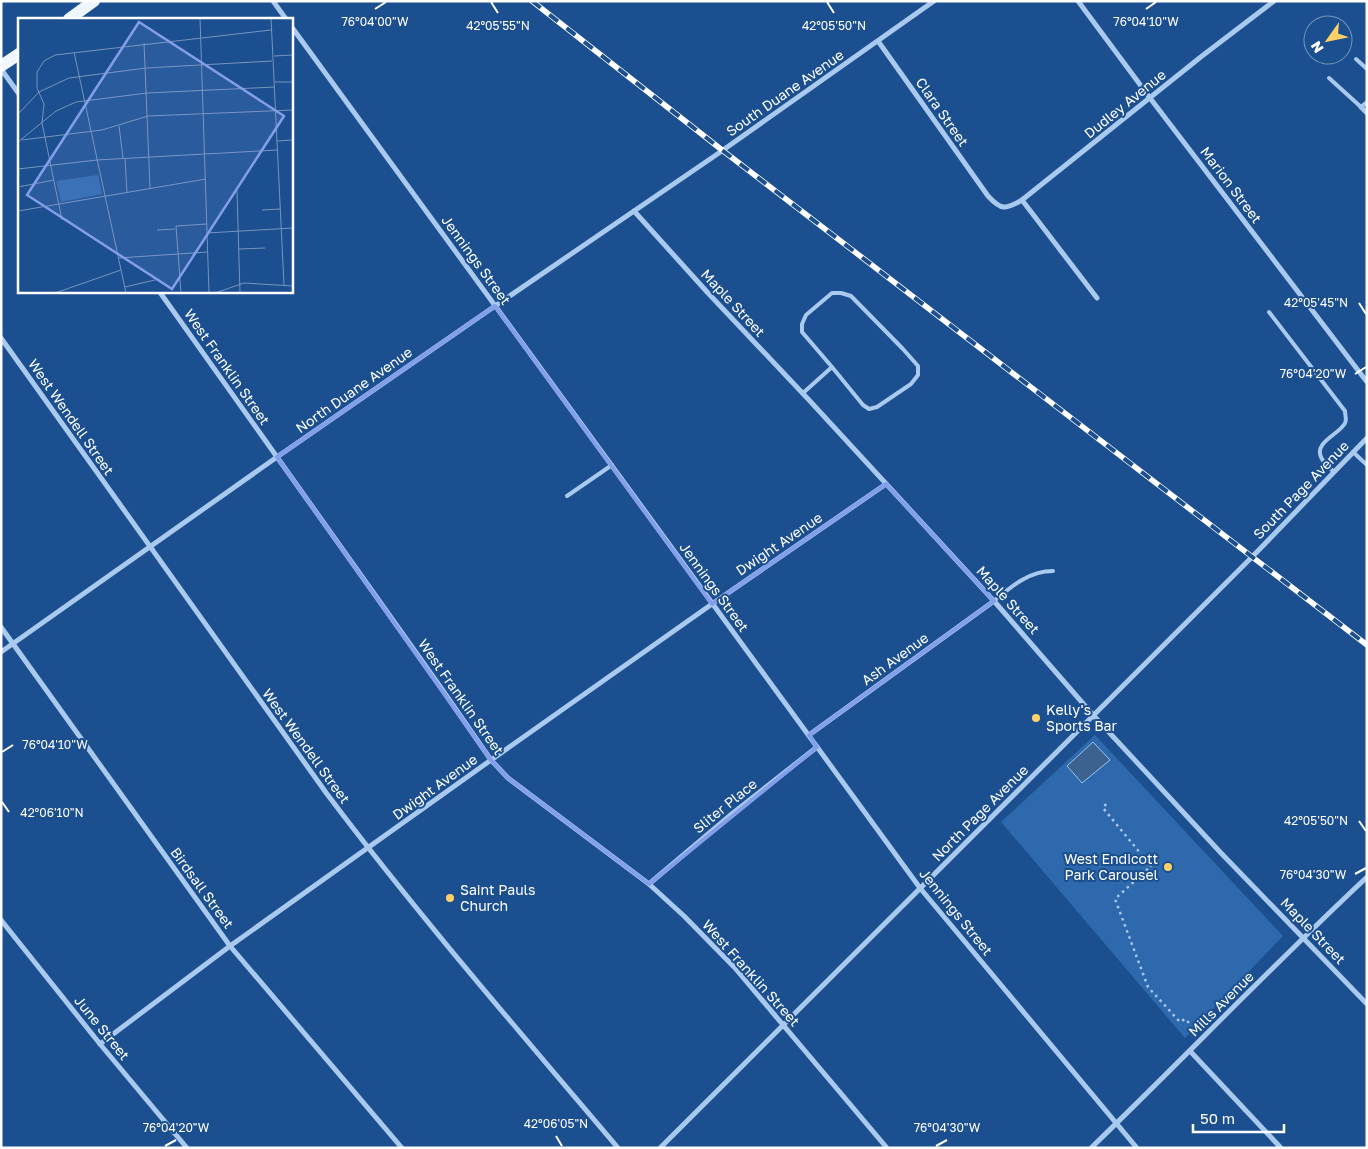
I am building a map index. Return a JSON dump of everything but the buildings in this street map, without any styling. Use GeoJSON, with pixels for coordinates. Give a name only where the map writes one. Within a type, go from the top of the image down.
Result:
{"type":"FeatureCollection","features":[{"type":"Feature","properties":{"kind":"main road"},"geometry":{"type":"LineString","coordinates":[[70,18],[94,1]]}},
{"type":"Feature","properties":{"kind":"main road"},"geometry":{"type":"LineString","coordinates":[[1,68],[18,55]]}},
{"type":"Feature","properties":{"kind":"street"},"geometry":{"type":"LineString","coordinates":[[273,1],[285,18]]}},
{"type":"Feature","properties":{"kind":"street"},"geometry":{"type":"LineString","coordinates":[[921,1],[926,7]]}},
{"type":"Feature","properties":{"kind":"street","name":"South Duane Avenue"},"geometry":{"type":"LineString","coordinates":[[722,150],[934,1]]}},
{"type":"Feature","properties":{"kind":"street","name":"Marion Street"},"geometry":{"type":"LineString","coordinates":[[1078,1],[1367,382]]}},
{"type":"Feature","properties":{"kind":"street","name":"Dudley Avenue"},"geometry":{"type":"LineString","coordinates":[[988,196],[1003,208],[1022,200],[1274,1]]}},
{"type":"Feature","properties":{"kind":"street","name":"Jennings Street"},"geometry":{"type":"LineString","coordinates":[[292,27],[920,888],[1137,1148]]}},
{"type":"Feature","properties":{"kind":"street","name":"Clara Street"},"geometry":{"type":"LineString","coordinates":[[878,41],[988,196]]}},
{"type":"Feature","properties":{"kind":"street"},"geometry":{"type":"LineString","coordinates":[[1,68],[18,93]]}},
{"type":"Feature","properties":{"kind":"street"},"geometry":{"type":"LineString","coordinates":[[1361,107],[1367,113]]}},
{"type":"Feature","properties":{"kind":"street","name":"North Duane Avenue"},"geometry":{"type":"LineString","coordinates":[[1,652],[277,457],[722,150]]}},
{"type":"Feature","properties":{"kind":"street"},"geometry":{"type":"LineString","coordinates":[[1022,200],[1097,298]]}},
{"type":"Feature","properties":{"kind":"street","name":"Maple Street"},"geometry":{"type":"LineString","coordinates":[[634,211],[708,294],[994,601],[1093,716],[1221,853],[1367,1004]]}},
{"type":"Feature","properties":{"kind":"street","name":"West Franklin Street"},"geometry":{"type":"LineString","coordinates":[[160,292],[491,760],[508,778],[649,884],[684,916],[735,968],[887,1148]]}},
{"type":"Feature","properties":{"kind":"street","name":"West Wendell Street"},"geometry":{"type":"LineString","coordinates":[[1,338],[326,794],[368,849],[454,954],[618,1148]]}},
{"type":"Feature","properties":{"kind":"street","name":"South Page Avenue"},"geometry":{"type":"LineString","coordinates":[[1252,557],[1367,438]]}},
{"type":"Feature","properties":{"kind":"street","name":"Dwight Avenue"},"geometry":{"type":"LineString","coordinates":[[100,1044],[230,946],[491,760],[886,484]]}},
{"type":"Feature","properties":{"kind":"street","name":"North Page Avenue"},"geometry":{"type":"LineString","coordinates":[[660,1148],[1252,557]]}},
{"type":"Feature","properties":{"kind":"street","name":"Ash Avenue"},"geometry":{"type":"LineString","coordinates":[[808,735],[994,601]]}},
{"type":"Feature","properties":{"kind":"street","name":"Birdsall Street"},"geometry":{"type":"LineString","coordinates":[[1,628],[230,946],[402,1148]]}},
{"type":"Feature","properties":{"kind":"street","name":"Sliter Place"},"geometry":{"type":"LineString","coordinates":[[649,884],[733,813],[817,747]]}},
{"type":"Feature","properties":{"kind":"street","name":"Mills Avenue"},"geometry":{"type":"LineString","coordinates":[[1091,1148],[1303,937],[1367,877]]}},
{"type":"Feature","properties":{"kind":"street","name":"June Street"},"geometry":{"type":"LineString","coordinates":[[1,920],[186,1148]]}},
{"type":"Feature","properties":{"kind":"street"},"geometry":{"type":"LineString","coordinates":[[1190,1051],[1280,1148]]}},
{"type":"Feature","properties":{"kind":"lane"},"geometry":{"type":"LineString","coordinates":[[1356,59],[1367,69]]}},
{"type":"Feature","properties":{"kind":"lane"},"geometry":{"type":"LineString","coordinates":[[1329,78],[1361,107],[1367,102]]}},
{"type":"Feature","properties":{"kind":"lane"},"geometry":{"type":"LineString","coordinates":[[832,293],[841,293],[850,296],[903,349],[918,366],[918,374],[911,384],[877,407],[869,409],[862,405],[832,366],[802,332],[802,324],[806,315],[832,293]]}},
{"type":"Feature","properties":{"kind":"lane"},"geometry":{"type":"LineString","coordinates":[[1269,312],[1345,411],[1345,423],[1323,443],[1319,453],[1321,459],[1334,472]]}},
{"type":"Feature","properties":{"kind":"lane"},"geometry":{"type":"LineString","coordinates":[[802,393],[832,366]]}},
{"type":"Feature","properties":{"kind":"lane"},"geometry":{"type":"LineString","coordinates":[[1353,452],[1367,465]]}},
{"type":"Feature","properties":{"kind":"lane"},"geometry":{"type":"LineString","coordinates":[[567,496],[612,465]]}},
{"type":"Feature","properties":{"kind":"lane"},"geometry":{"type":"LineString","coordinates":[[994,601],[1018,581],[1044,571],[1053,571]]}},
{"type":"Feature","properties":{"kind":"path"},"geometry":{"type":"LineString","coordinates":[[1106,804],[1102,808],[1151,866],[1115,899],[1148,987],[1180,1022],[1185,1019],[1191,1025]]}},
{"type":"Feature","properties":{"kind":"highlighted area"},"geometry":{"type":"Polygon","coordinates":[[[495,306],[712,604],[886,484],[994,601],[809,735],[817,747],[649,884],[508,778],[491,760],[277,457],[495,306]]]}},
{"type":"Feature","properties":{"kind":"shaded area"},"geometry":{"type":"Polygon","coordinates":[[[1095,735],[1283,936],[1185,1038],[1001,822],[1095,735]]]}},
{"type":"Feature","properties":{"kind":"shaded area"},"geometry":{"type":"Polygon","coordinates":[[[1093,742],[1110,760],[1082,783],[1067,766],[1093,742]]]}},
{"type":"Feature","properties":{"kind":"railway"},"geometry":{"type":"LineString","coordinates":[[532,1],[722,150],[1367,645]]}},
{"type":"Feature","properties":{"kind":"place","name":"Kelly's Sports Bar"},"geometry":{"type":"Point","coordinates":[1036,718]}},
{"type":"Feature","properties":{"kind":"place","name":"West Endicott Park Carousel"},"geometry":{"type":"Point","coordinates":[1168,867]}},
{"type":"Feature","properties":{"kind":"place","name":"Saint Pauls Church"},"geometry":{"type":"Point","coordinates":[450,898]}}]}
